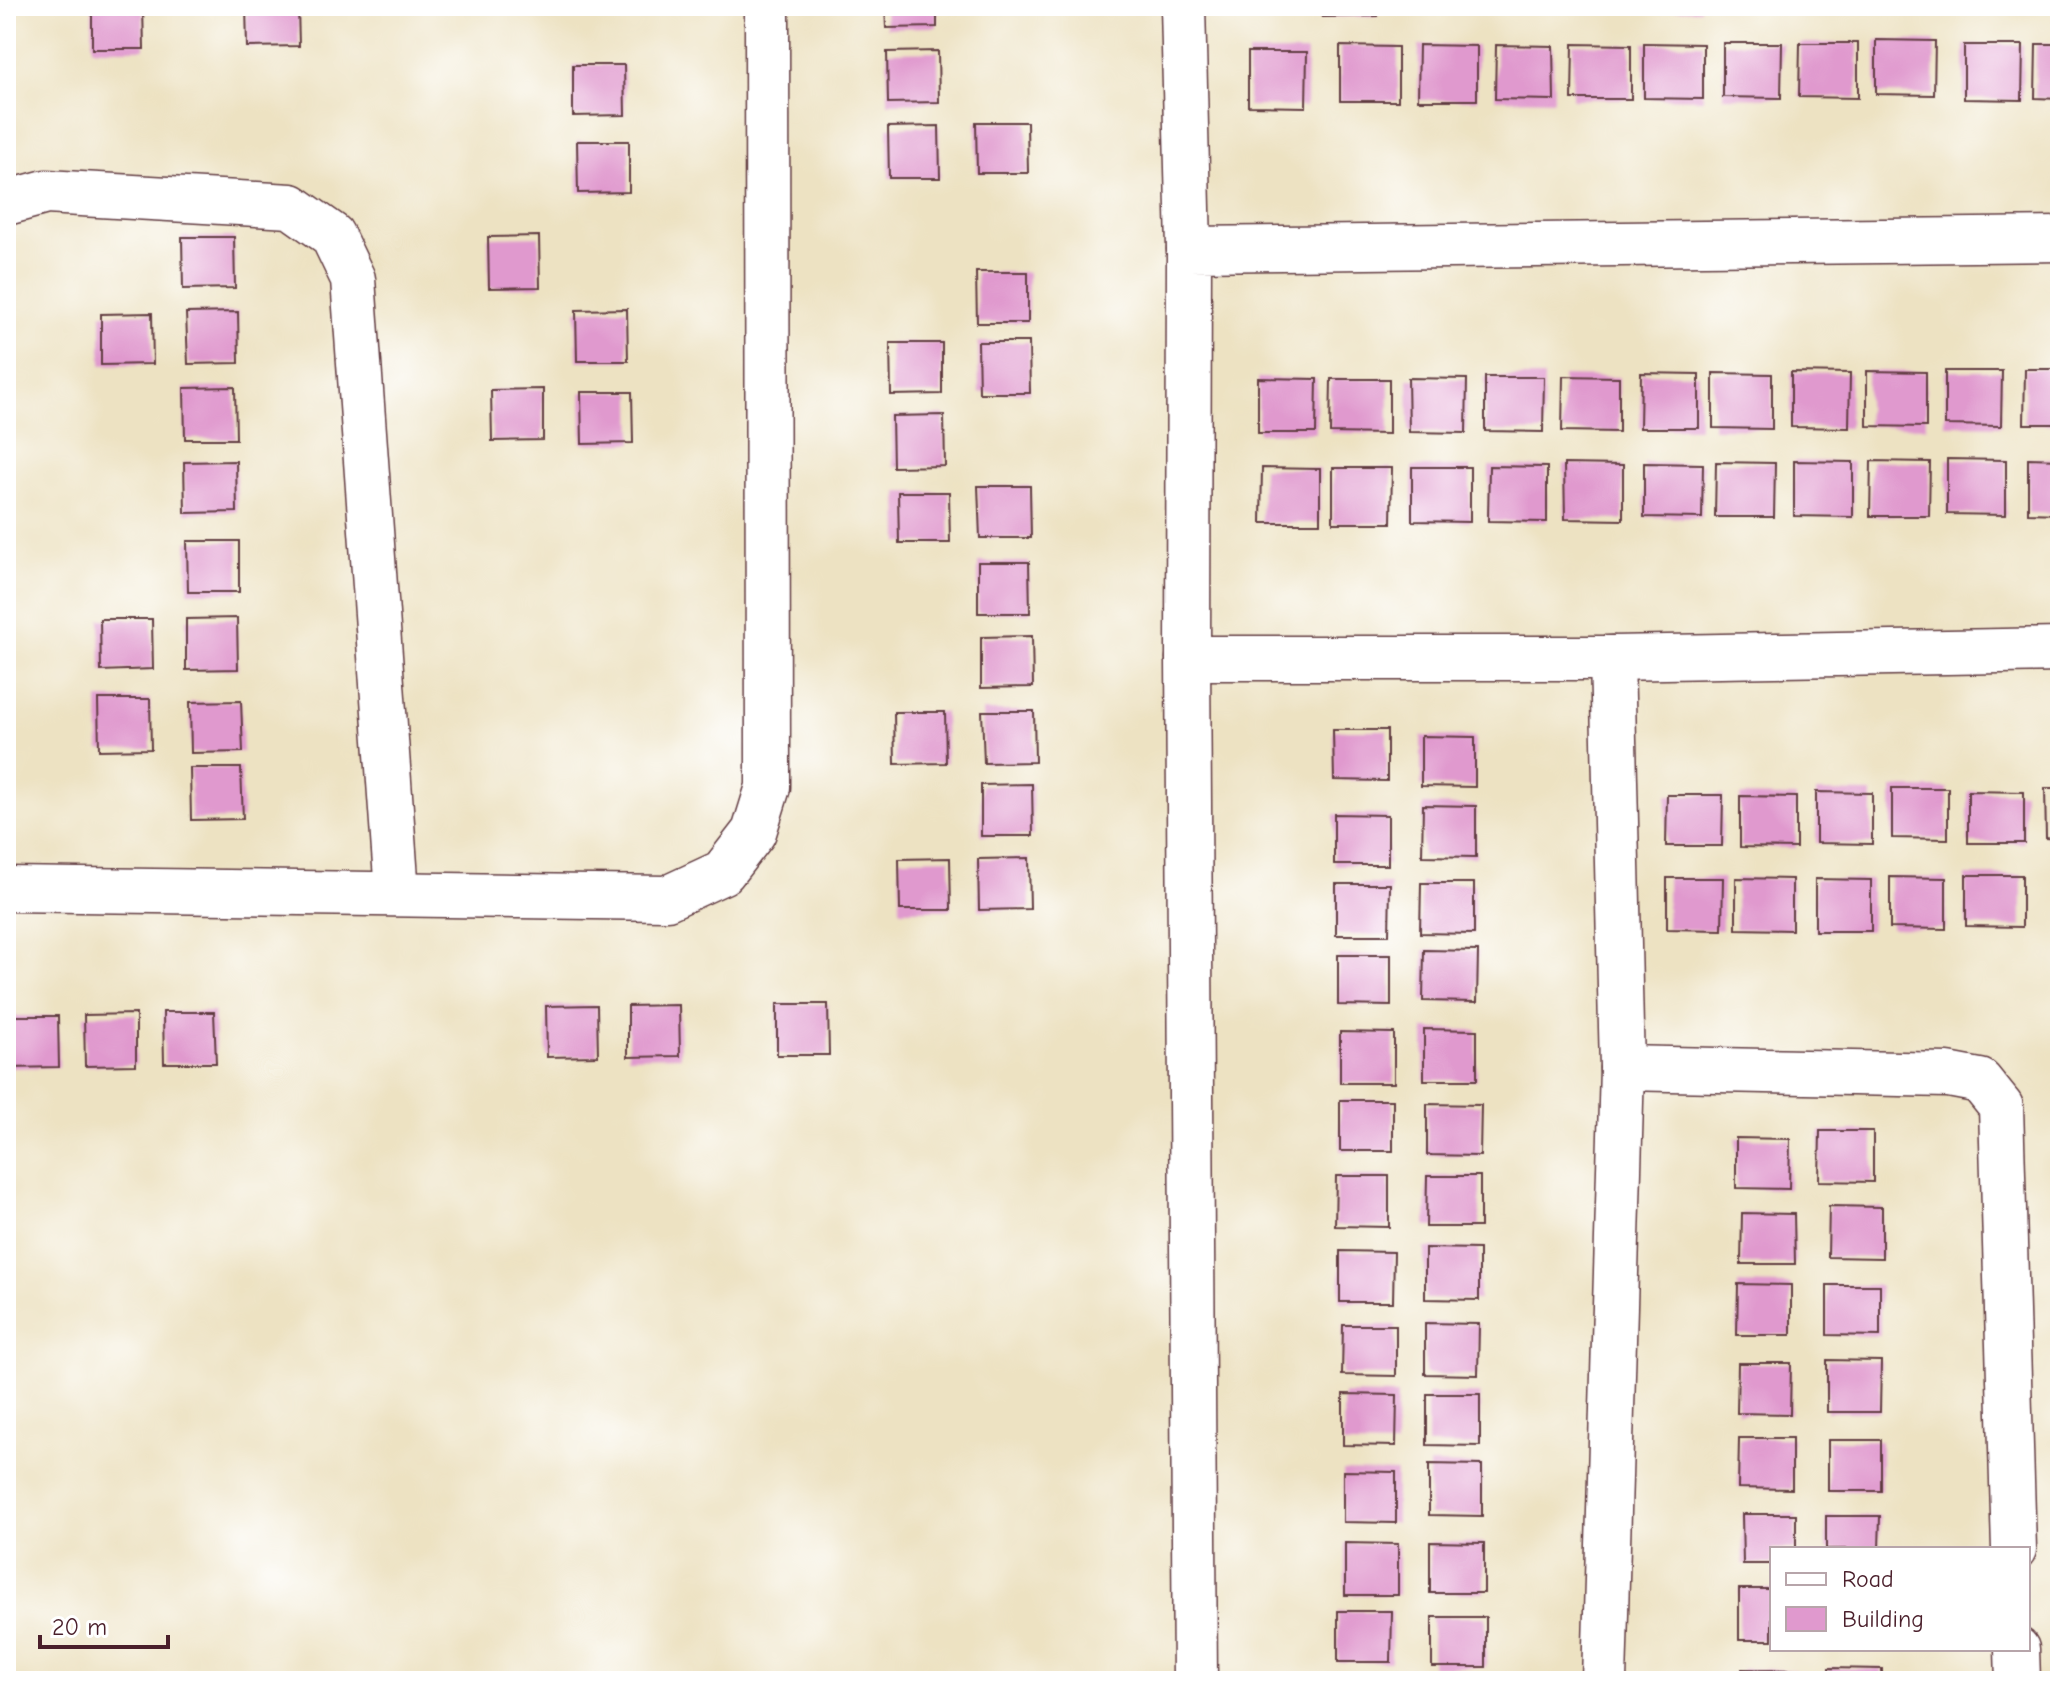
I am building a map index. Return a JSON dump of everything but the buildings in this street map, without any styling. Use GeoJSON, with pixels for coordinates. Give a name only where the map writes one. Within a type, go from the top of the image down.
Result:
{"type":"FeatureCollection","features":[{"type":"Feature","properties":{"kind":"street"},"geometry":{"type":"LineString","coordinates":[[6,889],[667,898],[723,872],[754,832],[768,787],[767,6]]}},
{"type":"Feature","properties":{"kind":"street"},"geometry":{"type":"LineString","coordinates":[[1183,6],[1189,249],[1188,658],[1195,1681]]}},
{"type":"Feature","properties":{"kind":"street"},"geometry":{"type":"LineString","coordinates":[[6,203],[46,192],[291,206],[332,235],[353,279],[397,893]]}},
{"type":"Feature","properties":{"kind":"street"},"geometry":{"type":"LineString","coordinates":[[1189,249],[2060,239]]}},
{"type":"Feature","properties":{"kind":"street"},"geometry":{"type":"LineString","coordinates":[[1188,658],[1612,658],[2060,650]]}},
{"type":"Feature","properties":{"kind":"street"},"geometry":{"type":"LineString","coordinates":[[1604,1681],[1622,1068],[1612,658]]}},
{"type":"Feature","properties":{"kind":"street"},"geometry":{"type":"LineString","coordinates":[[1622,1068],[1948,1075],[1980,1081],[2001,1107],[2014,1547]]}},
{"type":"Feature","properties":{"kind":"street"},"geometry":{"type":"LineString","coordinates":[[2017,1651],[2018,1681]]}}]}
